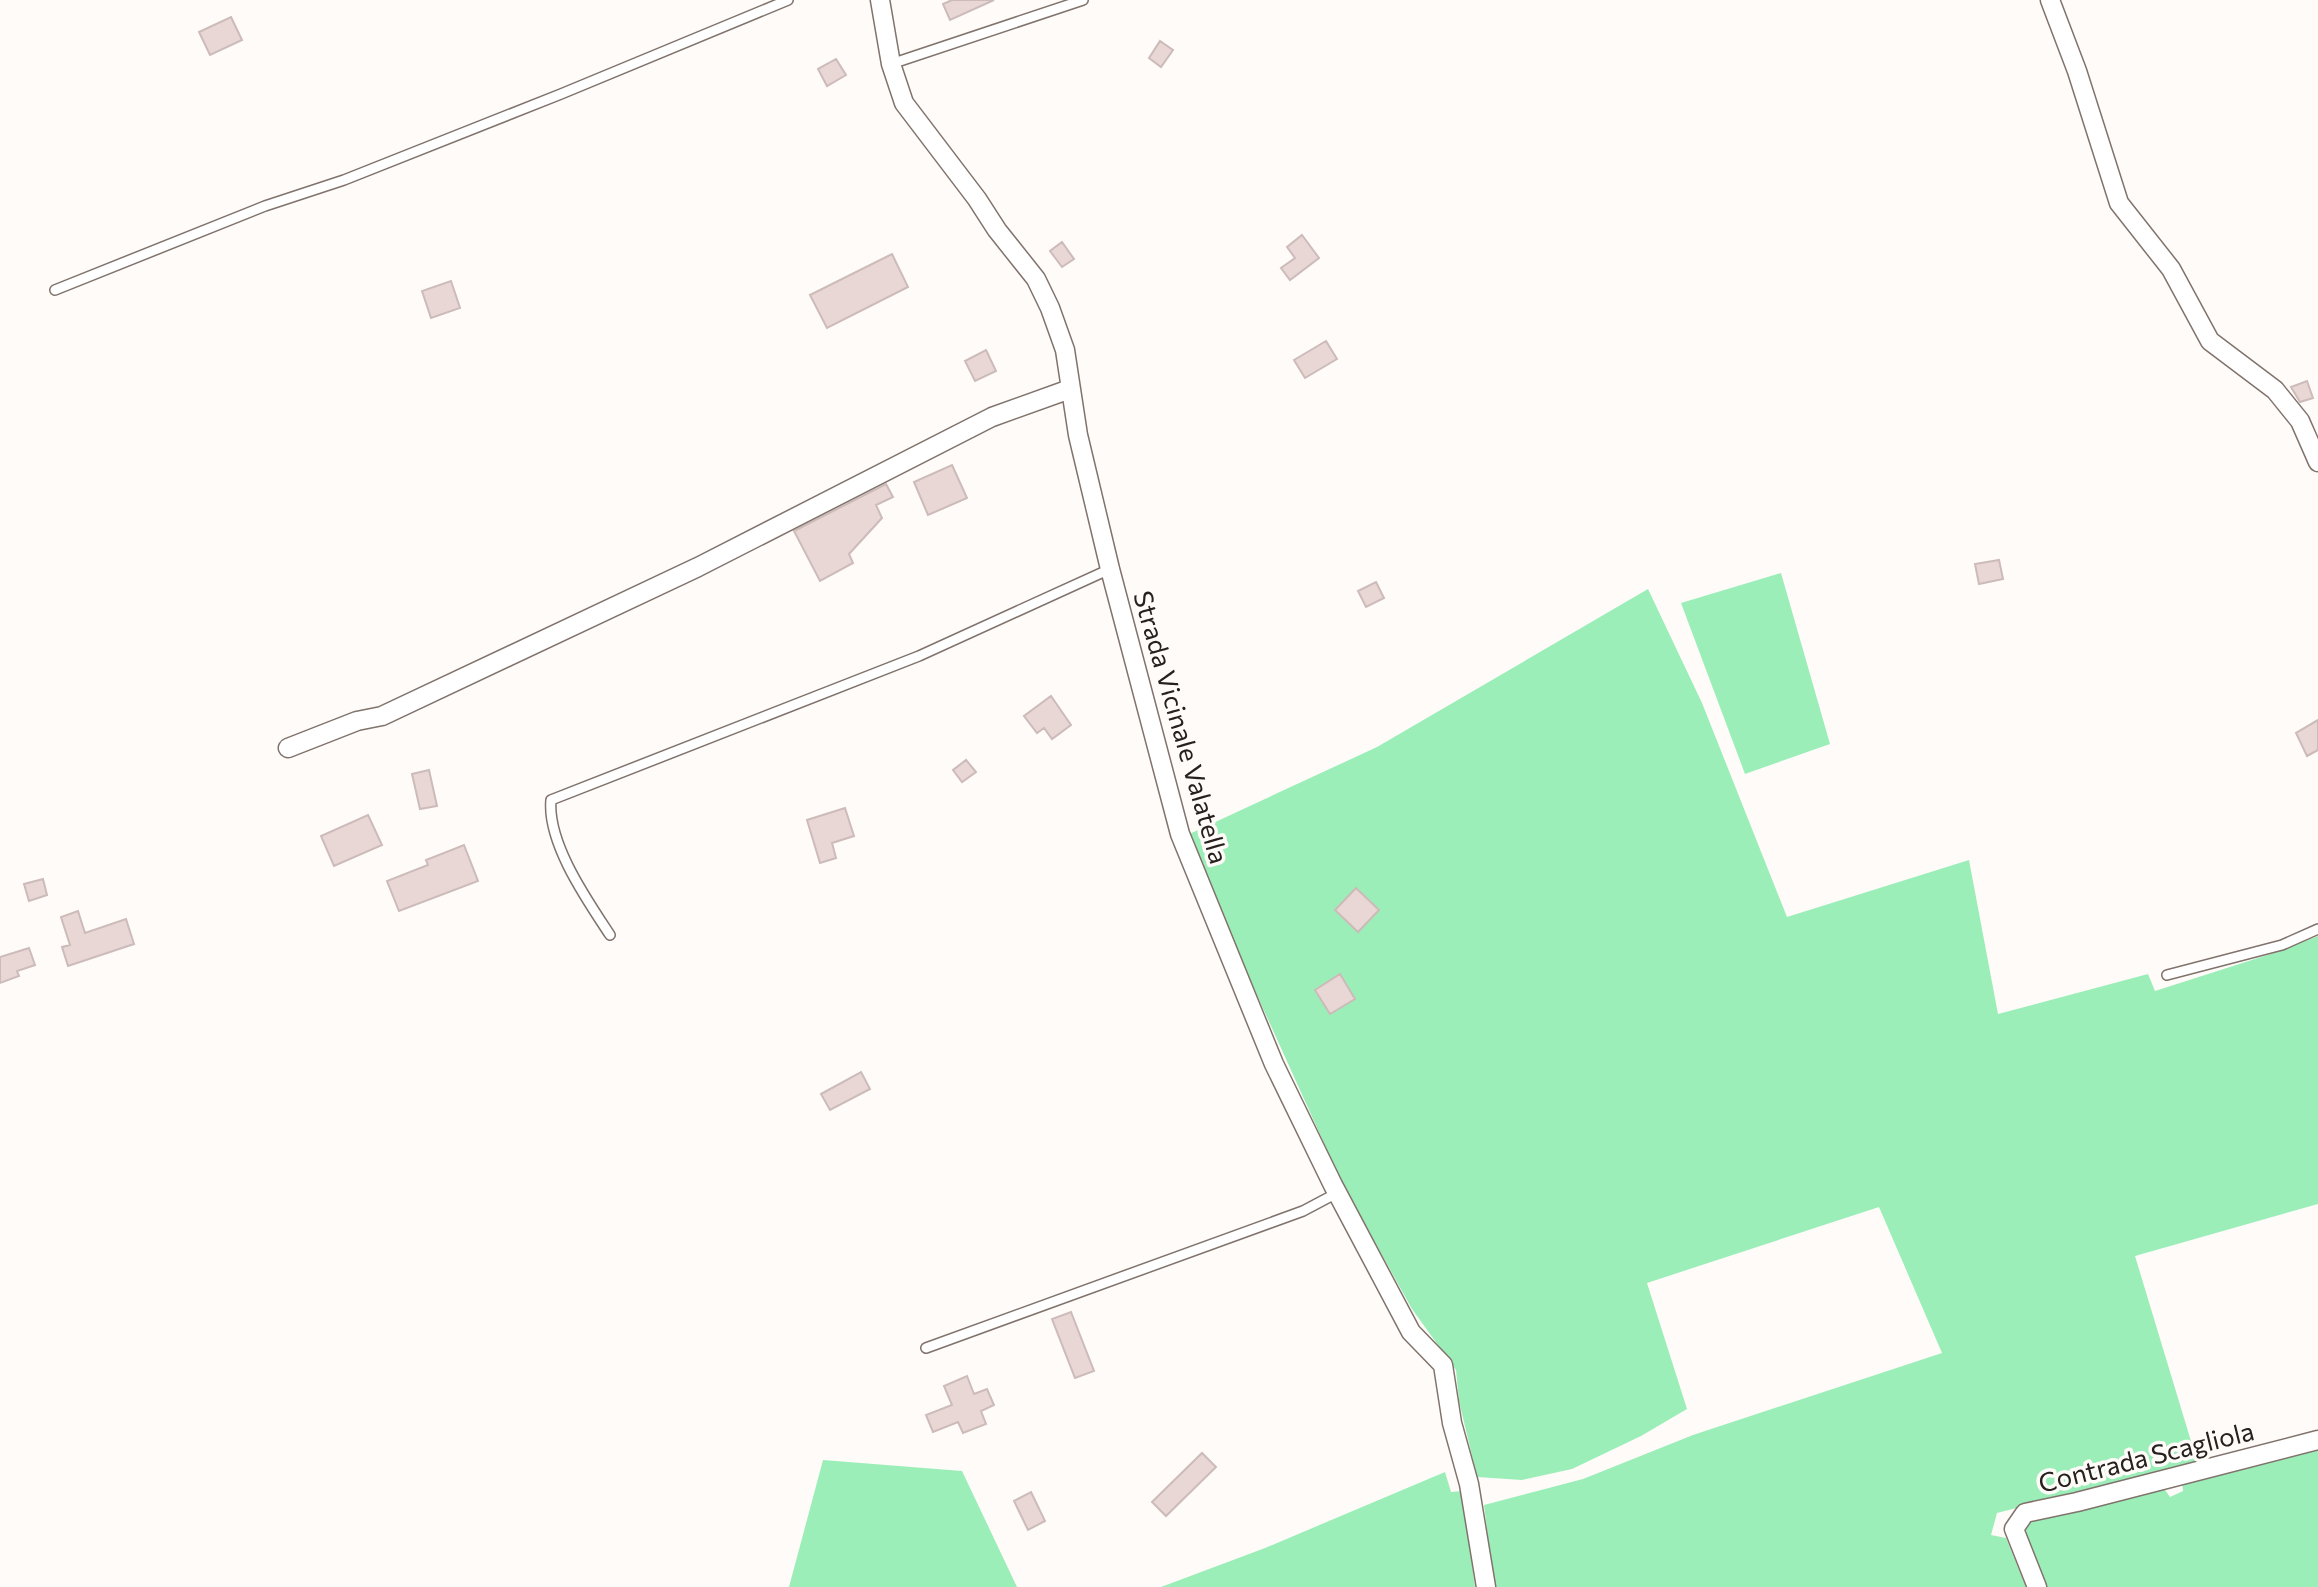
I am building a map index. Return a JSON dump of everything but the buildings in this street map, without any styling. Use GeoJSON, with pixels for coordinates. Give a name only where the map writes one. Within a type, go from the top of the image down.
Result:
{"type":"FeatureCollection","features":[{"type":"Feature","properties":{"kind":"street","name":"Strada Vicinale Valatella"},"geometry":{"type":"LineString","coordinates":[[880,0],[891,64],[904,103],[1036,279],[1065,350],[1077,435],[1180,834],[1274,1064],[1337,1193],[1411,1332],[1443,1365],[1452,1423],[1469,1484],[1486,1587]]}},
{"type":"Feature","properties":{"kind":"street"},"geometry":{"type":"LineString","coordinates":[[2050,0],[2077,71],[2119,203],[2171,269],[2210,341],[2275,390],[2300,421],[2318,463]]}},
{"type":"Feature","properties":{"kind":"street"},"geometry":{"type":"LineString","coordinates":[[288,748],[357,721],[382,716],[698,567],[992,417],[1070,389]]}},
{"type":"Feature","properties":{"kind":"street","name":"Contrada Scagliola"},"geometry":{"type":"LineString","coordinates":[[2037,1587],[2014,1529],[2025,1513],[2318,1440]]}},
{"type":"Feature","properties":{"kind":"lane"},"geometry":{"type":"LineString","coordinates":[[55,290],[265,206],[344,180],[788,0]]}},
{"type":"Feature","properties":{"kind":"lane"},"geometry":{"type":"LineString","coordinates":[[891,64],[1083,0]]}},
{"type":"Feature","properties":{"kind":"lane"},"geometry":{"type":"LineString","coordinates":[[610,934],[570,870],[554,827],[551,800],[919,656],[1110,569]]}},
{"type":"Feature","properties":{"kind":"lane"},"geometry":{"type":"LineString","coordinates":[[2167,975],[2282,945],[2318,929]]}},
{"type":"Feature","properties":{"kind":"lane"},"geometry":{"type":"LineString","coordinates":[[926,1348],[1303,1210],[1337,1193]]}},
{"type":"Feature","properties":{"kind":"green space"},"geometry":{"type":"Polygon","coordinates":[[[1781,573],[1830,744],[1745,774],[1681,603],[1781,573]]]}},
{"type":"Feature","properties":{"kind":"green space"},"geometry":{"type":"Polygon","coordinates":[[[1648,589],[1702,703],[1787,917],[1969,860],[1998,1014],[2148,974],[2155,991],[2318,936],[2318,1204],[2135,1256],[2197,1461],[1997,1513],[1991,1535],[2006,1538],[2026,1587],[1494,1587],[1484,1505],[1583,1479],[1693,1435],[1942,1353],[1879,1207],[1647,1283],[1687,1409],[1641,1436],[1572,1469],[1522,1480],[1477,1477],[1459,1401],[1456,1370],[1412,1309],[1342,1183],[1185,836],[1377,747],[1648,589]]]}},
{"type":"Feature","properties":{"kind":"green space"},"geometry":{"type":"Polygon","coordinates":[[[2318,1448],[2318,1587],[2047,1587],[2026,1537],[2026,1527],[2033,1520],[2163,1487],[2170,1497],[2183,1491],[2182,1482],[2318,1448]]]}},
{"type":"Feature","properties":{"kind":"green space"},"geometry":{"type":"Polygon","coordinates":[[[823,1460],[962,1471],[1017,1587],[789,1587],[823,1460]]]}},
{"type":"Feature","properties":{"kind":"green space"},"geometry":{"type":"Polygon","coordinates":[[[1445,1472],[1451,1492],[1462,1491],[1475,1587],[1161,1587],[1265,1548],[1445,1472]]]}}]}
